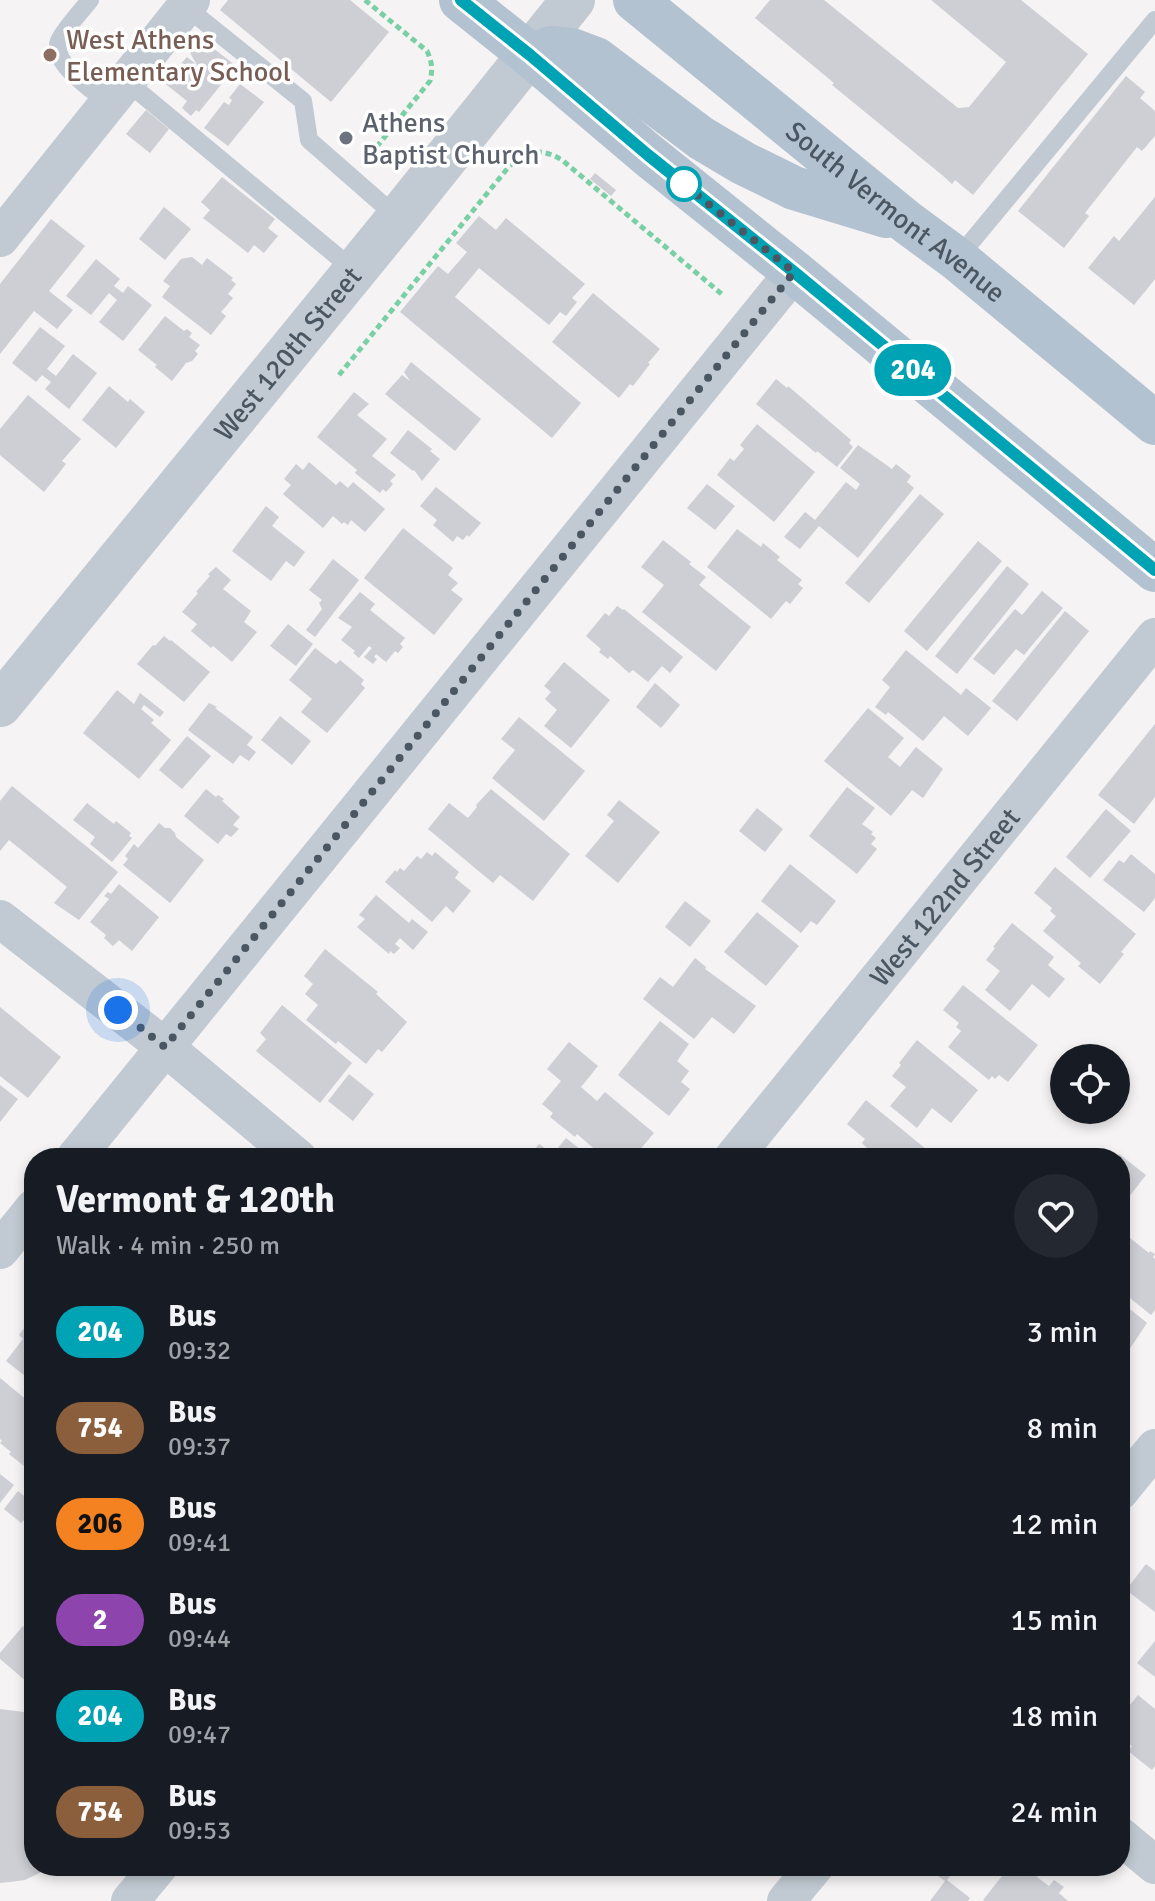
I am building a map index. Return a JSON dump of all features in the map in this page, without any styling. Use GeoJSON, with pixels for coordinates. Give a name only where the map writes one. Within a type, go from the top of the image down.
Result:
{"type":"FeatureCollection","features":[{"type":"Feature","properties":{"kind":"main road"},"geometry":{"type":"LineString","coordinates":[[461,0],[1155,570]]}},
{"type":"Feature","properties":{"kind":"main road","name":"South Vermont Avenue"},"geometry":{"type":"LineString","coordinates":[[635,0],[1155,423]]}},
{"type":"Feature","properties":{"kind":"main road"},"geometry":{"type":"LineString","coordinates":[[530,55],[551,48],[572,50],[596,59],[701,138],[743,163],[794,188],[908,223]]}},
{"type":"Feature","properties":{"kind":"street","name":"West 120th Street"},"geometry":{"type":"LineString","coordinates":[[0,705],[573,0]]}},
{"type":"Feature","properties":{"kind":"street"},"geometry":{"type":"LineString","coordinates":[[0,238],[188,3]]}},
{"type":"Feature","properties":{"kind":"street"},"geometry":{"type":"LineString","coordinates":[[83,1148],[794,272]]}},
{"type":"Feature","properties":{"kind":"street","name":"West 122nd Street"},"geometry":{"type":"LineString","coordinates":[[741,1148],[1155,637]]}},
{"type":"Feature","properties":{"kind":"street"},"geometry":{"type":"LineString","coordinates":[[0,919],[165,1047],[286,1148]]}},
{"type":"Feature","properties":{"kind":"street"},"geometry":{"type":"LineString","coordinates":[[0,1250],[24,1220]]}},
{"type":"Feature","properties":{"kind":"street"},"geometry":{"type":"LineString","coordinates":[[1130,1479],[1155,1448]]}},
{"type":"Feature","properties":{"kind":"street"},"geometry":{"type":"LineString","coordinates":[[1130,1844],[1155,1865]]}},
{"type":"Feature","properties":{"kind":"street"},"geometry":{"type":"LineString","coordinates":[[130,1901],[151,1876]]}},
{"type":"Feature","properties":{"kind":"street"},"geometry":{"type":"LineString","coordinates":[[786,1901],[807,1876]]}},
{"type":"Feature","properties":{"kind":"lane"},"geometry":{"type":"LineString","coordinates":[[90,0],[58,42],[58,54],[63,63],[117,92],[355,271]]}},
{"type":"Feature","properties":{"kind":"lane"},"geometry":{"type":"LineString","coordinates":[[188,3],[303,101],[309,140],[398,218]]}},
{"type":"Feature","properties":{"kind":"lane"},"geometry":{"type":"LineString","coordinates":[[957,259],[1155,20]]}},
{"type":"Feature","properties":{"kind":"path"},"geometry":{"type":"LineString","coordinates":[[358,170],[430,81],[432,71],[427,51],[365,0]]}},
{"type":"Feature","properties":{"kind":"path"},"geometry":{"type":"LineString","coordinates":[[339,375],[507,169],[526,154],[539,152],[562,160],[724,296]]}},
{"type":"Feature","properties":{"kind":"building"},"geometry":{"type":"Polygon","coordinates":[[[228,0],[350,0],[389,32],[331,102],[220,10],[228,0]]]}},
{"type":"Feature","properties":{"kind":"building"},"geometry":{"type":"Polygon","coordinates":[[[770,0],[824,0],[958,108],[969,107],[1006,62],[931,0],[1021,0],[1088,54],[973,195],[955,180],[952,184],[755,18],[770,0]]]}},
{"type":"Feature","properties":{"kind":"building"},"geometry":{"type":"Polygon","coordinates":[[[199,37],[236,66],[228,77],[213,72],[224,81],[199,112],[196,110],[191,116],[182,108],[187,101],[163,82],[187,57],[197,65],[189,51],[199,37]]]}},
{"type":"Feature","properties":{"kind":"building"},"geometry":{"type":"Polygon","coordinates":[[[1126,76],[1145,92],[1140,98],[1155,111],[1155,136],[1142,151],[1137,147],[1085,213],[1089,216],[1064,248],[1018,211],[1126,76]]]}},
{"type":"Feature","properties":{"kind":"building"},"geometry":{"type":"Polygon","coordinates":[[[240,84],[264,102],[228,146],[204,128],[224,102],[229,105],[232,100],[229,98],[240,84]]]}},
{"type":"Feature","properties":{"kind":"building"},"geometry":{"type":"Polygon","coordinates":[[[146,110],[169,129],[150,153],[126,134],[146,110]]]}},
{"type":"Feature","properties":{"kind":"building"},"geometry":{"type":"Polygon","coordinates":[[[595,173],[616,190],[611,196],[590,179],[595,173]]]}},
{"type":"Feature","properties":{"kind":"building"},"geometry":{"type":"Polygon","coordinates":[[[222,177],[275,219],[268,228],[278,236],[264,253],[254,245],[248,253],[203,218],[210,210],[201,202],[222,177]]]}},
{"type":"Feature","properties":{"kind":"building"},"geometry":{"type":"Polygon","coordinates":[[[1155,197],[1155,279],[1134,305],[1088,268],[1114,236],[1119,241],[1155,197]]]}},
{"type":"Feature","properties":{"kind":"building"},"geometry":{"type":"Polygon","coordinates":[[[164,207],[191,229],[165,260],[139,239],[164,207]]]}},
{"type":"Feature","properties":{"kind":"building"},"geometry":{"type":"Polygon","coordinates":[[[479,216],[496,230],[506,218],[585,284],[572,298],[577,302],[566,316],[560,312],[549,325],[479,268],[455,297],[581,403],[552,438],[400,312],[438,266],[448,274],[467,252],[456,243],[479,216]]]}},
{"type":"Feature","properties":{"kind":"building"},"geometry":{"type":"Polygon","coordinates":[[[51,219],[85,246],[49,291],[73,310],[57,329],[34,311],[0,354],[0,284],[51,219]]]}},
{"type":"Feature","properties":{"kind":"building"},"geometry":{"type":"Polygon","coordinates":[[[192,257],[202,265],[207,258],[233,278],[231,280],[236,284],[228,294],[233,298],[221,312],[226,316],[211,335],[162,297],[170,286],[163,281],[181,259],[192,257]]]}},
{"type":"Feature","properties":{"kind":"building"},"geometry":{"type":"Polygon","coordinates":[[[96,259],[120,279],[114,286],[123,293],[128,286],[152,305],[123,341],[99,322],[117,300],[109,293],[91,315],[66,296],[96,259]]]}},
{"type":"Feature","properties":{"kind":"building"},"geometry":{"type":"Polygon","coordinates":[[[593,293],[660,349],[633,386],[630,384],[619,398],[552,342],[593,293]]]}},
{"type":"Feature","properties":{"kind":"building"},"geometry":{"type":"Polygon","coordinates":[[[165,316],[184,331],[187,329],[192,333],[189,337],[200,345],[195,351],[198,354],[186,363],[172,381],[138,350],[165,316]]]}},
{"type":"Feature","properties":{"kind":"building"},"geometry":{"type":"Polygon","coordinates":[[[40,327],[65,346],[47,369],[56,376],[73,354],[97,373],[69,409],[45,389],[51,382],[42,375],[36,382],[12,363],[40,327]]]}},
{"type":"Feature","properties":{"kind":"building"},"geometry":{"type":"Polygon","coordinates":[[[411,362],[481,419],[455,451],[385,394],[402,375],[410,381],[404,372],[411,362]]]}},
{"type":"Feature","properties":{"kind":"building"},"geometry":{"type":"Polygon","coordinates":[[[776,379],[851,440],[849,443],[853,447],[837,467],[756,404],[776,379]]]}},
{"type":"Feature","properties":{"kind":"building"},"geometry":{"type":"Polygon","coordinates":[[[109,386],[145,412],[116,448],[82,420],[109,386]]]}},
{"type":"Feature","properties":{"kind":"building"},"geometry":{"type":"Polygon","coordinates":[[[354,392],[369,404],[357,415],[387,439],[372,456],[396,475],[386,492],[383,489],[380,493],[317,437],[354,392]]]}},
{"type":"Feature","properties":{"kind":"building"},"geometry":{"type":"Polygon","coordinates":[[[28,395],[81,439],[62,461],[66,464],[44,492],[0,455],[0,429],[28,395]]]}},
{"type":"Feature","properties":{"kind":"building"},"geometry":{"type":"Polygon","coordinates":[[[757,424],[815,472],[774,522],[717,475],[730,458],[734,461],[744,449],[740,445],[757,424]]]}},
{"type":"Feature","properties":{"kind":"building"},"geometry":{"type":"Polygon","coordinates":[[[408,430],[440,459],[422,481],[414,470],[390,453],[408,430]]]}},
{"type":"Feature","properties":{"kind":"building"},"geometry":{"type":"Polygon","coordinates":[[[858,445],[892,469],[896,464],[911,476],[907,482],[914,488],[858,558],[819,526],[800,549],[784,537],[805,512],[815,520],[846,482],[856,490],[860,484],[840,468],[858,445]]]}},
{"type":"Feature","properties":{"kind":"building"},"geometry":{"type":"Polygon","coordinates":[[[309,462],[336,485],[340,481],[348,488],[353,482],[385,509],[365,532],[351,520],[348,525],[342,524],[333,516],[323,528],[283,494],[291,485],[284,479],[296,464],[303,470],[309,462]]]}},
{"type":"Feature","properties":{"kind":"building"},"geometry":{"type":"Polygon","coordinates":[[[707,484],[735,506],[715,530],[687,508],[707,484]]]}},
{"type":"Feature","properties":{"kind":"building"},"geometry":{"type":"Polygon","coordinates":[[[436,487],[481,523],[469,537],[467,535],[463,540],[457,536],[453,542],[433,525],[437,520],[420,506],[436,487]]]}},
{"type":"Feature","properties":{"kind":"building"},"geometry":{"type":"Polygon","coordinates":[[[920,494],[944,514],[869,603],[845,583],[920,494]]]}},
{"type":"Feature","properties":{"kind":"building"},"geometry":{"type":"Polygon","coordinates":[[[266,506],[279,517],[272,526],[305,552],[294,567],[286,561],[271,581],[232,551],[266,506]]]}},
{"type":"Feature","properties":{"kind":"building"},"geometry":{"type":"Polygon","coordinates":[[[403,528],[453,568],[448,575],[458,583],[451,590],[463,599],[434,635],[364,578],[403,528]]]}},
{"type":"Feature","properties":{"kind":"building"},"geometry":{"type":"Polygon","coordinates":[[[737,529],[761,547],[763,543],[780,557],[777,560],[802,580],[798,584],[803,588],[790,604],[786,601],[771,619],[707,567],[737,529]]]}},
{"type":"Feature","properties":{"kind":"building"},"geometry":{"type":"Polygon","coordinates":[[[663,540],[706,577],[699,585],[751,627],[716,671],[642,612],[664,585],[641,567],[663,540]]]}},
{"type":"Feature","properties":{"kind":"building"},"geometry":{"type":"Polygon","coordinates":[[[978,541],[1002,561],[927,651],[904,631],[978,541]]]}},
{"type":"Feature","properties":{"kind":"building"},"geometry":{"type":"Polygon","coordinates":[[[333,559],[359,580],[315,637],[306,630],[322,609],[319,603],[322,600],[309,590],[333,559]]]}},
{"type":"Feature","properties":{"kind":"building"},"geometry":{"type":"Polygon","coordinates":[[[1007,566],[1029,584],[957,674],[935,656],[1007,566]]]}},
{"type":"Feature","properties":{"kind":"building"},"geometry":{"type":"Polygon","coordinates":[[[216,567],[231,580],[223,589],[251,611],[244,622],[257,632],[232,662],[191,631],[197,624],[182,612],[216,567]]]}},
{"type":"Feature","properties":{"kind":"building"},"geometry":{"type":"Polygon","coordinates":[[[1042,591],[1063,608],[1024,655],[1016,649],[994,675],[973,659],[1015,609],[1022,615],[1042,591]]]}},
{"type":"Feature","properties":{"kind":"building"},"geometry":{"type":"Polygon","coordinates":[[[360,592],[375,604],[370,610],[405,638],[400,644],[403,647],[386,662],[376,654],[373,664],[364,657],[372,648],[369,646],[359,658],[341,640],[352,627],[338,618],[360,592]]]}},
{"type":"Feature","properties":{"kind":"building"},"geometry":{"type":"Polygon","coordinates":[[[617,606],[683,657],[670,673],[662,666],[648,682],[633,670],[629,673],[610,656],[608,659],[586,636],[605,613],[609,616],[617,606]]]}},
{"type":"Feature","properties":{"kind":"building"},"geometry":{"type":"Polygon","coordinates":[[[1065,611],[1089,631],[1017,721],[992,701],[1065,611]]]}},
{"type":"Feature","properties":{"kind":"building"},"geometry":{"type":"Polygon","coordinates":[[[288,624],[313,644],[296,666],[270,646],[288,624]]]}},
{"type":"Feature","properties":{"kind":"building"},"geometry":{"type":"Polygon","coordinates":[[[164,636],[210,672],[184,702],[137,664],[164,636]]]}},
{"type":"Feature","properties":{"kind":"building"},"geometry":{"type":"Polygon","coordinates":[[[315,648],[336,664],[340,660],[364,680],[361,684],[365,688],[327,733],[301,712],[312,699],[289,680],[315,648]]]}},
{"type":"Feature","properties":{"kind":"building"},"geometry":{"type":"Polygon","coordinates":[[[906,650],[961,695],[966,688],[991,708],[968,736],[944,716],[923,741],[888,712],[886,715],[875,707],[890,687],[882,680],[906,650]]]}},
{"type":"Feature","properties":{"kind":"building"},"geometry":{"type":"Polygon","coordinates":[[[564,662],[610,700],[571,748],[544,726],[557,710],[545,699],[551,692],[544,686],[564,662]]]}},
{"type":"Feature","properties":{"kind":"building"},"geometry":{"type":"Polygon","coordinates":[[[655,683],[680,705],[661,728],[636,707],[655,683]]]}},
{"type":"Feature","properties":{"kind":"building"},"geometry":{"type":"Polygon","coordinates":[[[117,690],[134,704],[140,693],[164,712],[160,717],[144,705],[141,709],[154,720],[151,723],[171,740],[139,779],[83,733],[117,690]]]}},
{"type":"Feature","properties":{"kind":"building"},"geometry":{"type":"Polygon","coordinates":[[[209,703],[253,737],[247,745],[256,752],[249,761],[240,755],[233,764],[188,730],[209,703]]]}},
{"type":"Feature","properties":{"kind":"building"},"geometry":{"type":"Polygon","coordinates":[[[868,708],[904,738],[888,757],[900,767],[916,747],[943,769],[923,798],[912,790],[891,816],[824,761],[868,708]]]}},
{"type":"Feature","properties":{"kind":"building"},"geometry":{"type":"Polygon","coordinates":[[[280,716],[311,741],[292,765],[261,740],[280,716]]]}},
{"type":"Feature","properties":{"kind":"building"},"geometry":{"type":"Polygon","coordinates":[[[519,717],[585,771],[544,821],[492,778],[515,750],[501,739],[519,717]]]}},
{"type":"Feature","properties":{"kind":"building"},"geometry":{"type":"Polygon","coordinates":[[[1155,724],[1155,797],[1134,824],[1098,795],[1155,724]]]}},
{"type":"Feature","properties":{"kind":"building"},"geometry":{"type":"Polygon","coordinates":[[[187,736],[211,756],[182,789],[159,770],[187,736]]]}},
{"type":"Feature","properties":{"kind":"building"},"geometry":{"type":"Polygon","coordinates":[[[12,786],[118,872],[79,920],[54,903],[67,887],[9,840],[0,851],[0,801],[12,786]]]}},
{"type":"Feature","properties":{"kind":"building"},"geometry":{"type":"Polygon","coordinates":[[[847,787],[875,808],[862,824],[873,832],[871,834],[876,838],[871,844],[877,849],[857,874],[809,836],[847,787]]]}},
{"type":"Feature","properties":{"kind":"building"},"geometry":{"type":"Polygon","coordinates":[[[206,789],[224,799],[222,801],[240,817],[233,825],[239,829],[231,837],[226,834],[218,844],[184,816],[206,789]]]}},
{"type":"Feature","properties":{"kind":"building"},"geometry":{"type":"Polygon","coordinates":[[[491,789],[570,854],[533,901],[500,875],[493,883],[428,829],[449,803],[468,818],[491,789]]]}},
{"type":"Feature","properties":{"kind":"building"},"geometry":{"type":"Polygon","coordinates":[[[619,800],[660,832],[618,883],[585,856],[614,821],[607,815],[619,800]]]}},
{"type":"Feature","properties":{"kind":"building"},"geometry":{"type":"Polygon","coordinates":[[[87,803],[131,833],[129,836],[132,838],[112,862],[90,844],[95,837],[73,820],[87,803]]]}},
{"type":"Feature","properties":{"kind":"building"},"geometry":{"type":"Polygon","coordinates":[[[757,808],[783,829],[765,852],[739,831],[757,808]]]}},
{"type":"Feature","properties":{"kind":"building"},"geometry":{"type":"Polygon","coordinates":[[[1106,809],[1131,831],[1090,878],[1066,857],[1106,809]]]}},
{"type":"Feature","properties":{"kind":"building"},"geometry":{"type":"Polygon","coordinates":[[[159,823],[170,828],[176,837],[204,860],[170,903],[123,865],[128,859],[125,856],[134,844],[138,848],[159,823]]]}},
{"type":"Feature","properties":{"kind":"building"},"geometry":{"type":"Polygon","coordinates":[[[427,852],[432,856],[435,852],[459,872],[455,878],[471,891],[453,913],[446,906],[432,922],[385,882],[395,870],[397,872],[400,868],[404,871],[417,856],[421,859],[427,852]]]}},
{"type":"Feature","properties":{"kind":"building"},"geometry":{"type":"Polygon","coordinates":[[[1131,854],[1155,874],[1155,898],[1144,912],[1103,880],[1119,860],[1124,863],[1131,854]]]}},
{"type":"Feature","properties":{"kind":"building"},"geometry":{"type":"Polygon","coordinates":[[[790,864],[836,901],[817,925],[811,921],[801,933],[761,901],[790,864]]]}},
{"type":"Feature","properties":{"kind":"building"},"geometry":{"type":"Polygon","coordinates":[[[1055,867],[1136,934],[1100,984],[1078,966],[1081,963],[1043,931],[1056,916],[1050,911],[1052,908],[1034,893],[1055,867]]]}},
{"type":"Feature","properties":{"kind":"building"},"geometry":{"type":"Polygon","coordinates":[[[119,884],[159,917],[132,951],[119,940],[113,946],[104,938],[106,935],[90,922],[109,899],[104,896],[108,892],[111,894],[119,884]]]}},
{"type":"Feature","properties":{"kind":"building"},"geometry":{"type":"Polygon","coordinates":[[[376,895],[409,923],[412,919],[428,932],[413,950],[400,938],[395,944],[400,948],[389,954],[357,927],[365,919],[359,915],[376,895]]]}},
{"type":"Feature","properties":{"kind":"building"},"geometry":{"type":"Polygon","coordinates":[[[685,901],[711,921],[690,947],[665,927],[685,901]]]}},
{"type":"Feature","properties":{"kind":"building"},"geometry":{"type":"Polygon","coordinates":[[[757,912],[799,946],[766,986],[724,952],[757,912]]]}},
{"type":"Feature","properties":{"kind":"building"},"geometry":{"type":"Polygon","coordinates":[[[1012,923],[1054,957],[1048,965],[1065,979],[1049,998],[1032,984],[1010,1011],[985,990],[1000,971],[986,960],[1012,923]]]}},
{"type":"Feature","properties":{"kind":"building"},"geometry":{"type":"Polygon","coordinates":[[[325,949],[378,992],[376,994],[407,1022],[382,1052],[378,1049],[366,1064],[306,1020],[318,1005],[305,994],[313,984],[304,976],[325,949]]]}},
{"type":"Feature","properties":{"kind":"building"},"geometry":{"type":"Polygon","coordinates":[[[695,958],[705,969],[756,1006],[734,1034],[712,1017],[694,1039],[643,999],[660,977],[673,987],[695,958]]]}},
{"type":"Feature","properties":{"kind":"building"},"geometry":{"type":"Polygon","coordinates":[[[963,985],[1038,1045],[1008,1082],[999,1075],[989,1080],[948,1047],[961,1031],[956,1027],[959,1023],[943,1010],[963,985]]]}},
{"type":"Feature","properties":{"kind":"building"},"geometry":{"type":"Polygon","coordinates":[[[282,1005],[352,1063],[320,1103],[256,1051],[266,1039],[260,1033],[282,1005]]]}},
{"type":"Feature","properties":{"kind":"building"},"geometry":{"type":"Polygon","coordinates":[[[0,1007],[61,1057],[28,1098],[0,1076],[0,1007]]]}},
{"type":"Feature","properties":{"kind":"building"},"geometry":{"type":"Polygon","coordinates":[[[660,1021],[689,1044],[677,1061],[689,1071],[681,1082],[690,1089],[669,1116],[618,1075],[660,1021]]]}},
{"type":"Feature","properties":{"kind":"building"},"geometry":{"type":"Polygon","coordinates":[[[917,1040],[978,1090],[951,1123],[932,1108],[917,1128],[890,1106],[906,1087],[892,1076],[917,1040]]]}},
{"type":"Feature","properties":{"kind":"building"},"geometry":{"type":"Polygon","coordinates":[[[569,1042],[598,1066],[581,1087],[597,1101],[605,1092],[654,1133],[641,1148],[593,1148],[550,1117],[553,1113],[542,1104],[561,1081],[547,1069],[569,1042]]]}},
{"type":"Feature","properties":{"kind":"building"},"geometry":{"type":"Polygon","coordinates":[[[349,1074],[374,1094],[353,1121],[328,1101],[349,1074]]]}},
{"type":"Feature","properties":{"kind":"building"},"geometry":{"type":"Polygon","coordinates":[[[0,1085],[18,1099],[0,1122],[0,1085]]]}},
{"type":"Feature","properties":{"kind":"building"},"geometry":{"type":"Polygon","coordinates":[[[866,1100],[925,1148],[867,1148],[862,1143],[865,1139],[847,1124],[866,1100]]]}},
{"type":"Feature","properties":{"kind":"building"},"geometry":{"type":"Polygon","coordinates":[[[566,1138],[578,1148],[558,1148],[566,1138]]]}},
{"type":"Feature","properties":{"kind":"building"},"geometry":{"type":"Polygon","coordinates":[[[1130,1163],[1146,1175],[1130,1196],[1130,1163]]]}},
{"type":"Feature","properties":{"kind":"building"},"geometry":{"type":"Polygon","coordinates":[[[1130,1238],[1155,1254],[1155,1310],[1151,1315],[1130,1298],[1130,1238]]]}},
{"type":"Feature","properties":{"kind":"building"},"geometry":{"type":"Polygon","coordinates":[[[1130,1309],[1147,1323],[1130,1348],[1130,1309]]]}},
{"type":"Feature","properties":{"kind":"building"},"geometry":{"type":"Polygon","coordinates":[[[24,1328],[24,1375],[6,1361],[23,1339],[19,1335],[24,1328]]]}},
{"type":"Feature","properties":{"kind":"building"},"geometry":{"type":"Polygon","coordinates":[[[0,1378],[24,1398],[24,1466],[9,1454],[11,1452],[0,1443],[0,1378]]]}},
{"type":"Feature","properties":{"kind":"building"},"geometry":{"type":"Polygon","coordinates":[[[0,1474],[14,1485],[0,1503],[0,1474]]]}},
{"type":"Feature","properties":{"kind":"building"},"geometry":{"type":"Polygon","coordinates":[[[18,1491],[24,1496],[24,1520],[21,1523],[4,1509],[18,1491]]]}},
{"type":"Feature","properties":{"kind":"building"},"geometry":{"type":"Polygon","coordinates":[[[1146,1564],[1155,1571],[1155,1612],[1130,1593],[1130,1585],[1146,1564]]]}},
{"type":"Feature","properties":{"kind":"building"},"geometry":{"type":"Polygon","coordinates":[[[24,1627],[24,1679],[0,1659],[0,1653],[24,1627]]]}},
{"type":"Feature","properties":{"kind":"building"},"geometry":{"type":"Polygon","coordinates":[[[1155,1641],[1155,1677],[1137,1663],[1155,1641]]]}},
{"type":"Feature","properties":{"kind":"building"},"geometry":{"type":"Polygon","coordinates":[[[1138,1695],[1155,1709],[1155,1766],[1152,1770],[1130,1753],[1130,1705],[1138,1695]]]}},
{"type":"Feature","properties":{"kind":"building"},"geometry":{"type":"Polygon","coordinates":[[[0,1709],[24,1712],[24,1876],[33,1876],[0,1883],[0,1709]]]}},
{"type":"Feature","properties":{"kind":"building"},"geometry":{"type":"Polygon","coordinates":[[[938,1876],[950,1876],[947,1880],[970,1898],[968,1901],[930,1901],[945,1881],[938,1876]]]}},
{"type":"Feature","properties":{"kind":"building"},"geometry":{"type":"Polygon","coordinates":[[[1002,1876],[1038,1876],[1049,1886],[1054,1880],[1064,1887],[1059,1893],[1068,1901],[985,1901],[1002,1876]]]}},
{"type":"Feature","properties":{"kind":"bus line","name":"204"},"geometry":{"type":"LineString","coordinates":[[461,0],[1155,570]]}},
{"type":"Feature","properties":{"kind":"place","name":"West Athens Elementary School"},"geometry":{"type":"Point","coordinates":[50,55]}},
{"type":"Feature","properties":{"kind":"place","name":"Athens Baptist Church"},"geometry":{"type":"Point","coordinates":[346,138]}},
{"type":"Feature","properties":{"kind":"route"},"geometry":{"type":"LineString","coordinates":[[118,1010],[165,1047],[794,272],[672,175],[684,184]]}}]}
